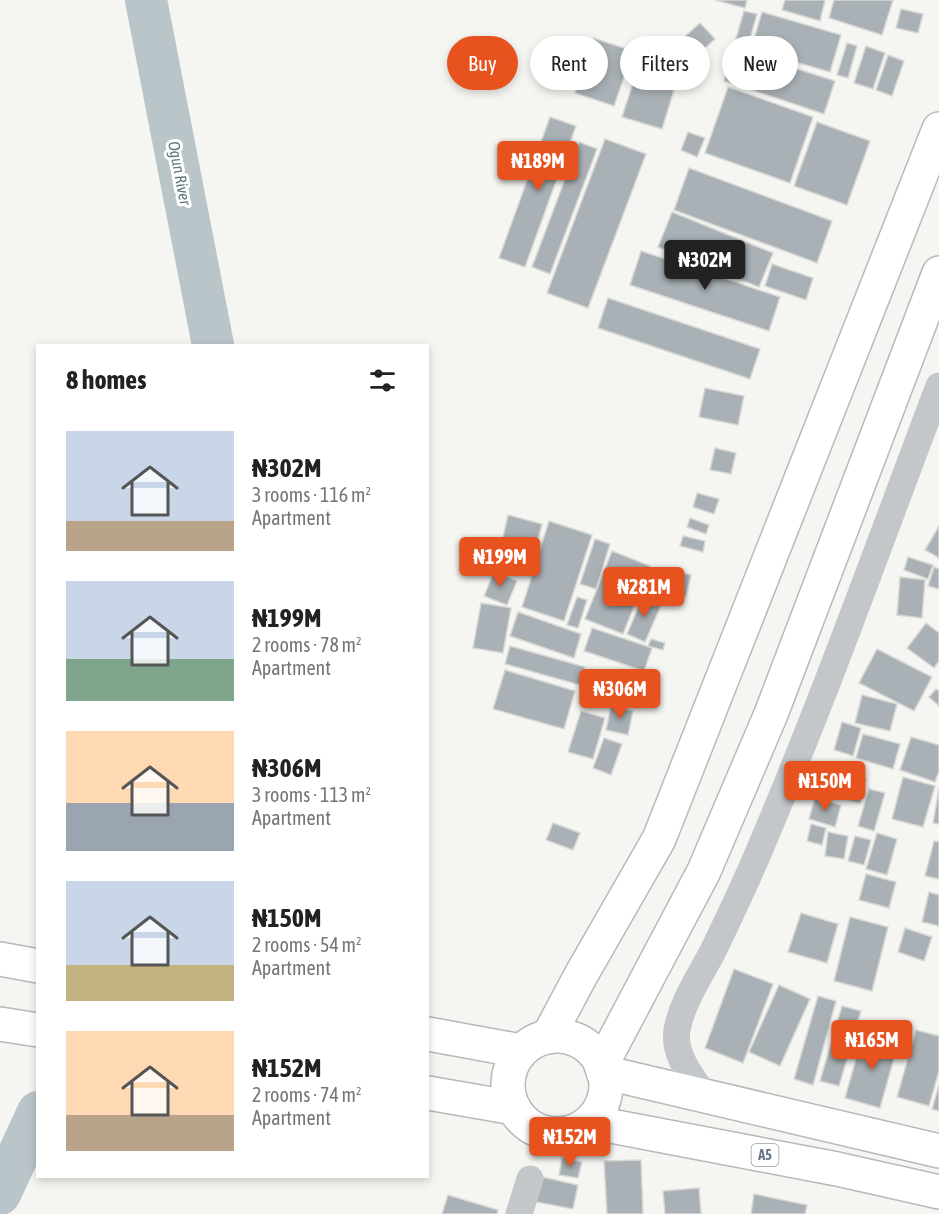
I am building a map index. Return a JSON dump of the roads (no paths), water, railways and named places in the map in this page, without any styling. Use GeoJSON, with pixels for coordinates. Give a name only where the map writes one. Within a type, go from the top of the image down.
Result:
{"type":"FeatureCollection","features":[{"type":"Feature","properties":{"kind":"main road"},"geometry":{"type":"LineString","coordinates":[[429,1035],[535,1044],[564,1037],[579,1041],[591,1050],[602,1069],[606,1093],[600,1109],[590,1122],[575,1131],[559,1134],[542,1132],[527,1124],[514,1108],[509,1096],[508,1079],[513,1064],[535,1044],[581,975],[659,839],[939,129]]}},
{"type":"Feature","properties":{"kind":"main road"},"geometry":{"type":"LineString","coordinates":[[602,1069],[704,871],[766,724],[939,273]]}},
{"type":"Feature","properties":{"kind":"main road"},"geometry":{"type":"LineString","coordinates":[[0,959],[36,966]]}},
{"type":"Feature","properties":{"kind":"main road"},"geometry":{"type":"LineString","coordinates":[[0,1024],[36,1030]]}},
{"type":"Feature","properties":{"kind":"main road"},"geometry":{"type":"LineString","coordinates":[[602,1069],[939,1151]]}},
{"type":"Feature","properties":{"kind":"main road"},"geometry":{"type":"LineString","coordinates":[[429,1093],[514,1108]]}},
{"type":"Feature","properties":{"kind":"main road","name":"A5"},"geometry":{"type":"LineString","coordinates":[[590,1122],[837,1168],[939,1192]]}},
{"type":"Feature","properties":{"kind":"street"},"geometry":{"type":"LineString","coordinates":[[704,1095],[686,1069],[677,1048],[677,1030],[685,1007],[730,918],[763,842],[939,386]]}},
{"type":"Feature","properties":{"kind":"street"},"geometry":{"type":"LineString","coordinates":[[519,1214],[530,1179]]}},
{"type":"Feature","properties":{"kind":"waterway","name":"Ogun River"},"geometry":{"type":"LineString","coordinates":[[146,0],[213,344]]}},
{"type":"Feature","properties":{"kind":"waterway","name":"Ogun River"},"geometry":{"type":"LineString","coordinates":[[0,1194],[36,1116]]}}]}
